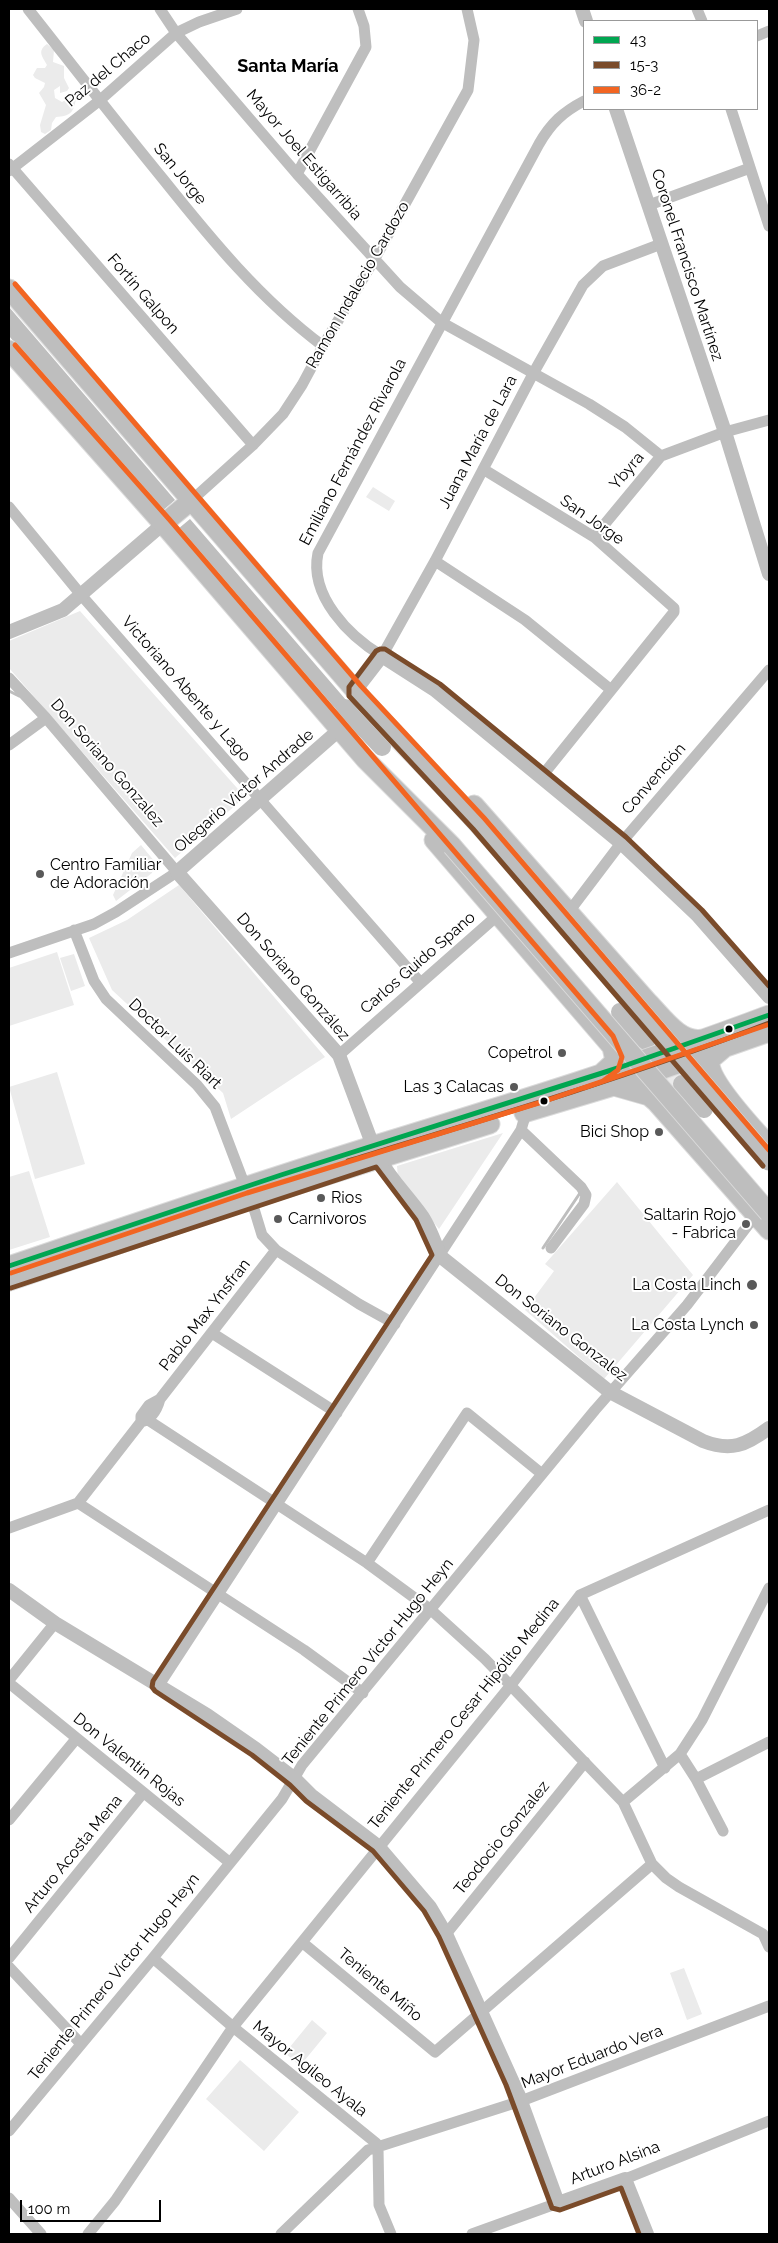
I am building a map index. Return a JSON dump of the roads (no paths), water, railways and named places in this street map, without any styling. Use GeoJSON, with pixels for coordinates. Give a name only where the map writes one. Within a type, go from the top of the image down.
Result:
{"type":"FeatureCollection","features":[{"type":"Feature","properties":{"kind":"highway"},"geometry":{"type":"LineString","coordinates":[[9,289],[187,504],[478,824],[769,1161]]}},
{"type":"Feature","properties":{"kind":"highway"},"geometry":{"type":"LineString","coordinates":[[9,350],[166,522],[339,730],[612,1047],[615,1061],[608,1080],[524,1121],[376,1152]]}},
{"type":"Feature","properties":{"kind":"highway","name":"Ramon Indalecio Cardozo"},"geometry":{"type":"LineString","coordinates":[[166,522],[187,504]]}},
{"type":"Feature","properties":{"kind":"highway"},"geometry":{"type":"LineString","coordinates":[[365,759],[452,846],[762,1214],[769,1230]]}},
{"type":"Feature","properties":{"kind":"highway"},"geometry":{"type":"LineString","coordinates":[[424,764],[451,783],[474,804],[623,976],[679,1033],[694,1041],[706,1039]]}},
{"type":"Feature","properties":{"kind":"highway"},"geometry":{"type":"LineString","coordinates":[[669,1059],[706,1039],[769,1015]]}},
{"type":"Feature","properties":{"kind":"highway"},"geometry":{"type":"LineString","coordinates":[[9,1266],[376,1152],[528,1099],[608,1080],[669,1059],[724,1048],[769,1032]]}},
{"type":"Feature","properties":{"kind":"highway"},"geometry":{"type":"LineString","coordinates":[[724,1048],[710,1060],[710,1069],[723,1090],[769,1146]]}},
{"type":"Feature","properties":{"kind":"highway"},"geometry":{"type":"LineString","coordinates":[[608,1080],[649,1096],[656,1102],[762,1214]]}},
{"type":"Feature","properties":{"kind":"highway"},"geometry":{"type":"LineString","coordinates":[[9,1281],[248,1193]]}},
{"type":"Feature","properties":{"kind":"street","name":"San Jorge"},"geometry":{"type":"LineString","coordinates":[[28,9],[99,101],[246,278],[295,325],[323,346]]}},
{"type":"Feature","properties":{"kind":"street","name":"Mayor Joel Estigarribia"},"geometry":{"type":"LineString","coordinates":[[160,9],[176,33],[297,174],[400,287],[442,322],[534,372],[626,427],[661,456]]}},
{"type":"Feature","properties":{"kind":"street","name":"Paz del Chaco"},"geometry":{"type":"LineString","coordinates":[[10,168],[99,101],[176,33],[199,22],[236,9]]}},
{"type":"Feature","properties":{"kind":"street"},"geometry":{"type":"LineString","coordinates":[[297,174],[366,47],[364,26],[358,9]]}},
{"type":"Feature","properties":{"kind":"street","name":"Ramon Indalecio Cardozo"},"geometry":{"type":"LineString","coordinates":[[187,504],[271,428],[293,400],[374,260],[468,90],[474,40],[467,9]]}},
{"type":"Feature","properties":{"kind":"street","name":"Emiliano Fernández Rivarola"},"geometry":{"type":"LineString","coordinates":[[583,102],[571,108],[550,126],[442,322],[318,554],[315,564],[318,580],[335,614],[365,645],[435,690],[622,843],[697,915],[769,997]]}},
{"type":"Feature","properties":{"kind":"street","name":"Coronel Francisco Martínez"},"geometry":{"type":"LineString","coordinates":[[616,110],[725,432],[769,574]]}},
{"type":"Feature","properties":{"kind":"street"},"geometry":{"type":"LineString","coordinates":[[731,110],[769,226]]}},
{"type":"Feature","properties":{"kind":"street","name":"Fortín Galpon"},"geometry":{"type":"LineString","coordinates":[[10,168],[253,445]]}},
{"type":"Feature","properties":{"kind":"street"},"geometry":{"type":"LineString","coordinates":[[649,206],[750,168]]}},
{"type":"Feature","properties":{"kind":"street","name":"Juana María de Lara"},"geometry":{"type":"LineString","coordinates":[[356,691],[382,656],[435,561],[534,372],[583,286],[592,275],[607,264],[661,244]]}},
{"type":"Feature","properties":{"kind":"street","name":"Ybyra"},"geometry":{"type":"LineString","coordinates":[[594,537],[661,456],[725,432],[769,420]]}},
{"type":"Feature","properties":{"kind":"street","name":"San Jorge"},"geometry":{"type":"LineString","coordinates":[[482,469],[594,537],[674,608],[674,612],[610,689]]}},
{"type":"Feature","properties":{"kind":"street","name":"Victoriano Abente y Lago"},"geometry":{"type":"LineString","coordinates":[[10,512],[420,982]]}},
{"type":"Feature","properties":{"kind":"street"},"geometry":{"type":"LineString","coordinates":[[9,632],[63,610],[82,596],[166,522]]}},
{"type":"Feature","properties":{"kind":"street"},"geometry":{"type":"LineString","coordinates":[[435,561],[525,620],[610,689],[542,776]]}},
{"type":"Feature","properties":{"kind":"street","name":"Convención"},"geometry":{"type":"LineString","coordinates":[[568,913],[622,843],[769,670]]}},
{"type":"Feature","properties":{"kind":"street","name":"Don Soriano Gonzalez"},"geometry":{"type":"LineString","coordinates":[[9,678],[46,718],[178,872]]}},
{"type":"Feature","properties":{"kind":"street"},"geometry":{"type":"LineString","coordinates":[[9,745],[46,718]]}},
{"type":"Feature","properties":{"kind":"street","name":"Olegario Victor Andrade"},"geometry":{"type":"LineString","coordinates":[[9,953],[94,924],[178,872],[339,730]]}},
{"type":"Feature","properties":{"kind":"street","name":"Don Soriano González"},"geometry":{"type":"LineString","coordinates":[[178,872],[339,1055],[376,1152]]}},
{"type":"Feature","properties":{"kind":"street","name":"Carlos Guido Spano"},"geometry":{"type":"LineString","coordinates":[[339,1055],[498,915]]}},
{"type":"Feature","properties":{"kind":"street","name":"Doctor Luis Riart"},"geometry":{"type":"LineString","coordinates":[[74,930],[94,981],[106,1000],[197,1085],[215,1107],[262,1235],[276,1250],[359,1304],[395,1324]]}},
{"type":"Feature","properties":{"kind":"street"},"geometry":{"type":"LineString","coordinates":[[159,1685],[440,1256],[524,1121],[586,1195],[584,1204],[551,1248]]}},
{"type":"Feature","properties":{"kind":"street"},"geometry":{"type":"LineString","coordinates":[[376,1152],[390,1178],[422,1216],[432,1234],[440,1256]]}},
{"type":"Feature","properties":{"kind":"street","name":"Teniente Primero Victor Hugo Heyn"},"geometry":{"type":"LineString","coordinates":[[9,2131],[282,1799],[302,1765],[610,1392],[687,1305],[762,1214]]}},
{"type":"Feature","properties":{"kind":"street","name":"Pablo Max Ynsfran"},"geometry":{"type":"LineString","coordinates":[[144,1421],[140,1416],[149,1405],[160,1400],[276,1250]]}},
{"type":"Feature","properties":{"kind":"street","name":"Don Soriano Gonzalez"},"geometry":{"type":"LineString","coordinates":[[440,1256],[610,1392],[703,1441],[718,1446],[734,1447],[745,1443],[769,1428]]}},
{"type":"Feature","properties":{"kind":"street"},"geometry":{"type":"LineString","coordinates":[[212,1333],[337,1413]]}},
{"type":"Feature","properties":{"kind":"street"},"geometry":{"type":"LineString","coordinates":[[367,1563],[467,1413],[542,1474]]}},
{"type":"Feature","properties":{"kind":"street"},"geometry":{"type":"LineString","coordinates":[[9,1528],[78,1503],[144,1421],[367,1563],[431,1610],[485,1659],[623,1802],[652,1864],[666,1878],[763,1934],[768,1943]]}},
{"type":"Feature","properties":{"kind":"street"},"geometry":{"type":"LineString","coordinates":[[78,1503],[304,1650],[363,1693]]}},
{"type":"Feature","properties":{"kind":"street","name":"Teniente Primero Cesar Hipólito Medina"},"geometry":{"type":"LineString","coordinates":[[88,2234],[115,2201],[233,2027],[304,1943],[378,1846],[511,1685],[580,1595],[769,1510]]}},
{"type":"Feature","properties":{"kind":"street"},"geometry":{"type":"LineString","coordinates":[[623,1802],[680,1754],[702,1720],[769,1588]]}},
{"type":"Feature","properties":{"kind":"street"},"geometry":{"type":"LineString","coordinates":[[9,1590],[55,1622],[159,1685],[256,1749],[311,1795],[378,1846],[430,1907],[446,1934],[521,2101],[558,2203]]}},
{"type":"Feature","properties":{"kind":"street"},"geometry":{"type":"LineString","coordinates":[[580,1595],[665,1768]]}},
{"type":"Feature","properties":{"kind":"street"},"geometry":{"type":"LineString","coordinates":[[9,1682],[55,1622]]}},
{"type":"Feature","properties":{"kind":"street","name":"Don Valentin Rojas"},"geometry":{"type":"LineString","coordinates":[[9,1682],[76,1739],[229,1862]]}},
{"type":"Feature","properties":{"kind":"street"},"geometry":{"type":"LineString","coordinates":[[9,1820],[76,1739]]}},
{"type":"Feature","properties":{"kind":"street"},"geometry":{"type":"LineString","coordinates":[[696,1779],[769,1742]]}},
{"type":"Feature","properties":{"kind":"street"},"geometry":{"type":"LineString","coordinates":[[680,1754],[696,1779],[723,1830]]}},
{"type":"Feature","properties":{"kind":"street","name":"Teodocio Gonzalez"},"geometry":{"type":"LineString","coordinates":[[446,1934],[584,1762]]}},
{"type":"Feature","properties":{"kind":"street","name":"Arturo Acosta Mena"},"geometry":{"type":"LineString","coordinates":[[9,1958],[143,1793]]}},
{"type":"Feature","properties":{"kind":"street"},"geometry":{"type":"LineString","coordinates":[[482,2013],[652,1864]]}},
{"type":"Feature","properties":{"kind":"street","name":"Teniente Miño"},"geometry":{"type":"LineString","coordinates":[[304,1943],[435,2052],[482,2013]]}},
{"type":"Feature","properties":{"kind":"street","name":"Mayor Agileo Ayala"},"geometry":{"type":"LineString","coordinates":[[153,1958],[233,2027],[376,2143],[378,2148]]}},
{"type":"Feature","properties":{"kind":"street"},"geometry":{"type":"LineString","coordinates":[[9,1967],[81,2044]]}},
{"type":"Feature","properties":{"kind":"street","name":"Mayor Eduardo Vera"},"geometry":{"type":"LineString","coordinates":[[281,2234],[368,2150],[521,2101],[769,2006]]}},
{"type":"Feature","properties":{"kind":"street","name":"Arturo Alsina"},"geometry":{"type":"LineString","coordinates":[[472,2234],[625,2178],[769,2121]]}},
{"type":"Feature","properties":{"kind":"street"},"geometry":{"type":"LineString","coordinates":[[378,2148],[379,2205],[391,2234]]}},
{"type":"Feature","properties":{"kind":"street"},"geometry":{"type":"LineString","coordinates":[[625,2178],[647,2234]]}},
{"type":"Feature","properties":{"kind":"street"},"geometry":{"type":"LineString","coordinates":[[9,2198],[42,2234]]}},
{"type":"Feature","properties":{"kind":"waterway"},"geometry":{"type":"LineString","coordinates":[[9,691],[19,696]]}},
{"type":"Feature","properties":{"kind":"waterway"},"geometry":{"type":"LineString","coordinates":[[345,708],[382,747]]}},
{"type":"Feature","properties":{"kind":"waterway"},"geometry":{"type":"LineString","coordinates":[[620,1012],[646,1041]]}},
{"type":"Feature","properties":{"kind":"waterway"},"geometry":{"type":"LineString","coordinates":[[682,1084],[704,1109]]}},
{"type":"Feature","properties":{"kind":"waterway"},"geometry":{"type":"LineString","coordinates":[[543,1248],[580,1193]]}},
{"type":"Feature","properties":{"kind":"place","name":"Centro Familiar de Adoración"},"geometry":{"type":"Point","coordinates":[40,874]}},
{"type":"Feature","properties":{"kind":"place","name":"Copetrol"},"geometry":{"type":"Point","coordinates":[562,1053]}},
{"type":"Feature","properties":{"kind":"place","name":"Las 3 Calacas"},"geometry":{"type":"Point","coordinates":[514,1087]}},
{"type":"Feature","properties":{"kind":"place","name":"Bici Shop"},"geometry":{"type":"Point","coordinates":[659,1132]}},
{"type":"Feature","properties":{"kind":"place","name":"Rios"},"geometry":{"type":"Point","coordinates":[321,1198]}},
{"type":"Feature","properties":{"kind":"place","name":"Carnivoros"},"geometry":{"type":"Point","coordinates":[278,1219]}},
{"type":"Feature","properties":{"kind":"place","name":"Saltarin Rojo - Fabrica"},"geometry":{"type":"Point","coordinates":[746,1224]}},
{"type":"Feature","properties":{"kind":"place","name":"La Costa Linch"},"geometry":{"type":"Point","coordinates":[752,1285]}},
{"type":"Feature","properties":{"kind":"place","name":"La Costa Lynch"},"geometry":{"type":"Point","coordinates":[754,1325]}},
{"type":"Feature","properties":{"kind":"district","name":"Santa María"},"geometry":{"type":"Point","coordinates":[288,67]}}]}
